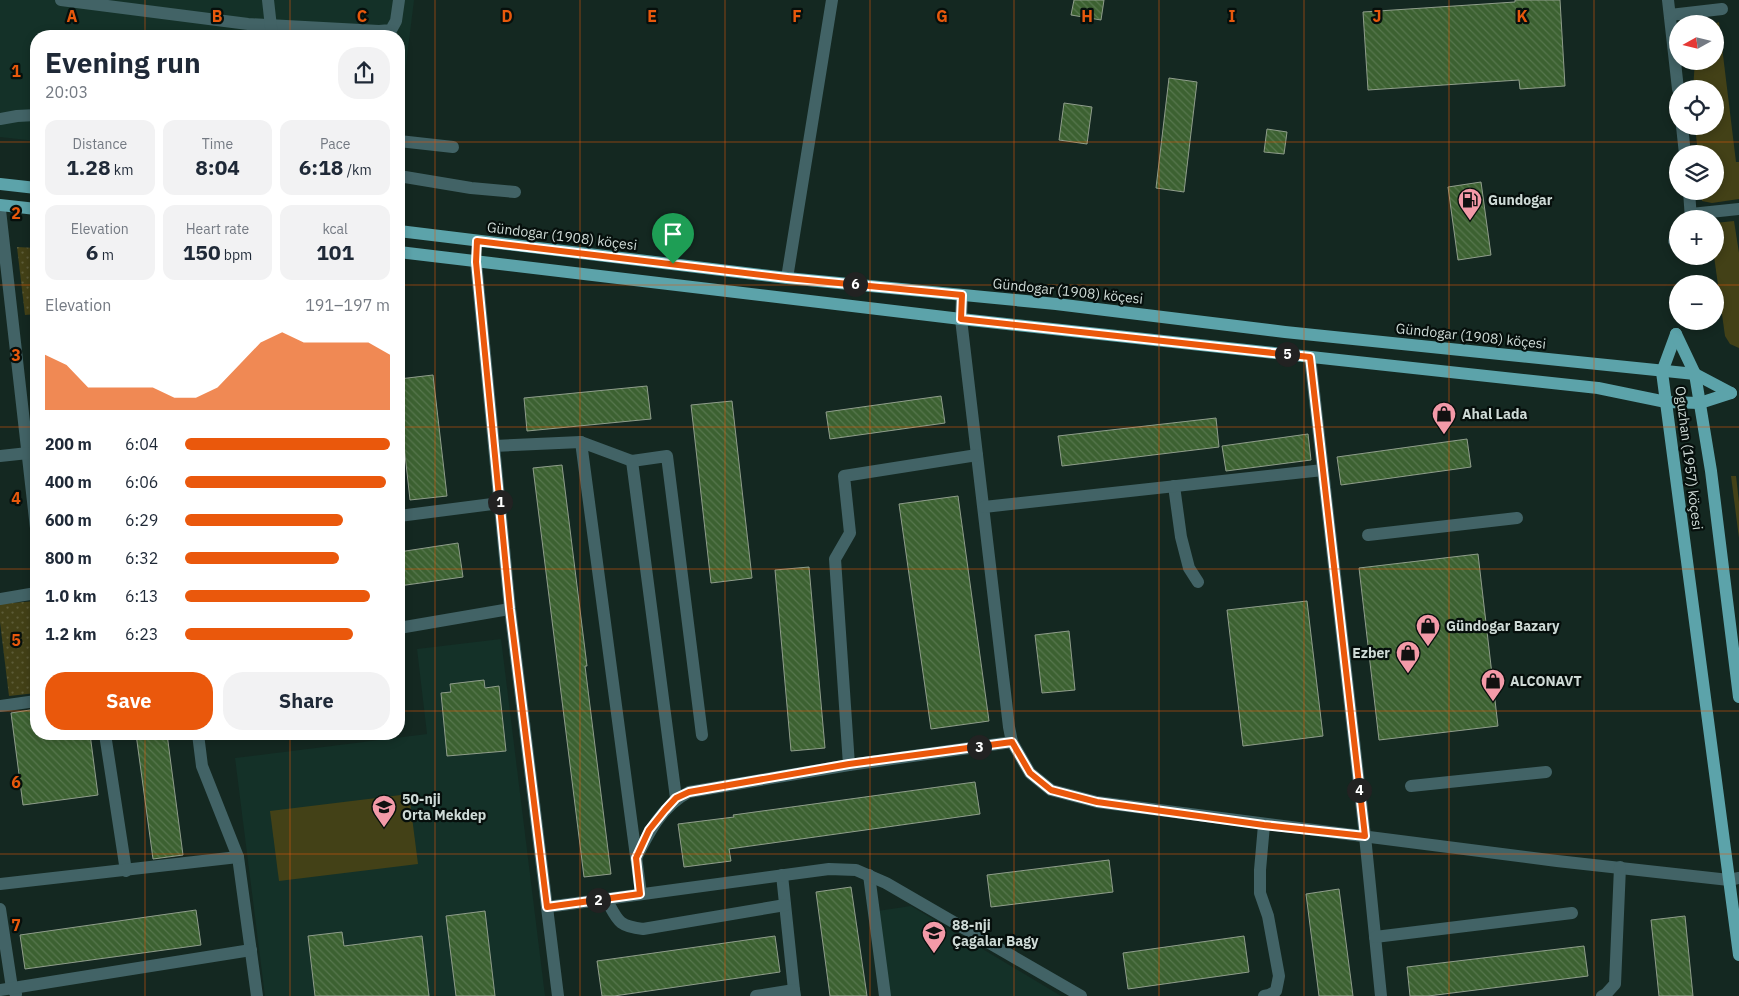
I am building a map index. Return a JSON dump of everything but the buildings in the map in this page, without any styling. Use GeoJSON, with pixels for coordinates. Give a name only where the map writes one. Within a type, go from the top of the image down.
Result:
{"type":"FeatureCollection","features":[{"type":"Feature","properties":{"kind":"main road"},"geometry":{"type":"LineString","coordinates":[[0,184],[30,187]]}},
{"type":"Feature","properties":{"kind":"main road"},"geometry":{"type":"LineString","coordinates":[[0,205],[30,208]]}},
{"type":"Feature","properties":{"kind":"main road","name":"Gündogar (1908) köçesi"},"geometry":{"type":"LineString","coordinates":[[405,232],[787,278],[1056,304],[1295,333],[1695,374],[1735,393]]}},
{"type":"Feature","properties":{"kind":"main road"},"geometry":{"type":"LineString","coordinates":[[476,262],[477,241]]}},
{"type":"Feature","properties":{"kind":"main road","name":"Gündogar (1908) köçesi"},"geometry":{"type":"LineString","coordinates":[[405,253],[961,319],[1598,388],[1666,402],[1700,404],[1735,393]]}},
{"type":"Feature","properties":{"kind":"main road","name":"Oguzhan (1957) köçesi"},"geometry":{"type":"LineString","coordinates":[[1739,697],[1711,471],[1695,374],[1676,334],[1662,372],[1734,879],[1739,955]]}},
{"type":"Feature","properties":{"kind":"street"},"geometry":{"type":"LineString","coordinates":[[61,0],[239,23],[268,30]]}},
{"type":"Feature","properties":{"kind":"street"},"geometry":{"type":"LineString","coordinates":[[268,0],[272,30]]}},
{"type":"Feature","properties":{"kind":"street"},"geometry":{"type":"LineString","coordinates":[[391,30],[396,21],[399,0]]}},
{"type":"Feature","properties":{"kind":"street"},"geometry":{"type":"LineString","coordinates":[[787,278],[832,0]]}},
{"type":"Feature","properties":{"kind":"street"},"geometry":{"type":"LineString","coordinates":[[1668,0],[1670,15],[1722,9]]}},
{"type":"Feature","properties":{"kind":"street"},"geometry":{"type":"LineString","coordinates":[[0,118],[30,115]]}},
{"type":"Feature","properties":{"kind":"street"},"geometry":{"type":"LineString","coordinates":[[405,142],[453,148]]}},
{"type":"Feature","properties":{"kind":"street"},"geometry":{"type":"LineString","coordinates":[[405,177],[471,188],[515,192]]}},
{"type":"Feature","properties":{"kind":"street"},"geometry":{"type":"LineString","coordinates":[[1724,211],[1739,209]]}},
{"type":"Feature","properties":{"kind":"street"},"geometry":{"type":"LineString","coordinates":[[0,210],[30,466]]}},
{"type":"Feature","properties":{"kind":"street"},"geometry":{"type":"LineString","coordinates":[[476,262],[510,609],[558,996]]}},
{"type":"Feature","properties":{"kind":"street"},"geometry":{"type":"LineString","coordinates":[[962,295],[961,319],[1012,742],[1030,773],[1051,790],[1097,802],[1264,825],[1557,861],[1734,879]]}},
{"type":"Feature","properties":{"kind":"street"},"geometry":{"type":"LineString","coordinates":[[1310,357],[1365,836],[1381,996]]}},
{"type":"Feature","properties":{"kind":"street"},"geometry":{"type":"LineString","coordinates":[[494,446],[581,442],[632,461],[667,456],[702,736]]}},
{"type":"Feature","properties":{"kind":"street"},"geometry":{"type":"LineString","coordinates":[[581,442],[640,894]]}},
{"type":"Feature","properties":{"kind":"street"},"geometry":{"type":"LineString","coordinates":[[0,456],[28,453]]}},
{"type":"Feature","properties":{"kind":"street"},"geometry":{"type":"LineString","coordinates":[[849,764],[835,559],[850,533],[844,476],[978,455]]}},
{"type":"Feature","properties":{"kind":"street"},"geometry":{"type":"LineString","coordinates":[[632,461],[676,798]]}},
{"type":"Feature","properties":{"kind":"street"},"geometry":{"type":"LineString","coordinates":[[984,506],[1323,470]]}},
{"type":"Feature","properties":{"kind":"street"},"geometry":{"type":"LineString","coordinates":[[1174,486],[1181,537],[1189,568],[1198,582]]}},
{"type":"Feature","properties":{"kind":"street"},"geometry":{"type":"LineString","coordinates":[[405,512],[500,503]]}},
{"type":"Feature","properties":{"kind":"street"},"geometry":{"type":"LineString","coordinates":[[1368,535],[1517,518]]}},
{"type":"Feature","properties":{"kind":"street"},"geometry":{"type":"LineString","coordinates":[[0,599],[30,594]]}},
{"type":"Feature","properties":{"kind":"street"},"geometry":{"type":"LineString","coordinates":[[405,627],[510,609]]}},
{"type":"Feature","properties":{"kind":"street"},"geometry":{"type":"LineString","coordinates":[[0,706],[30,702]]}},
{"type":"Feature","properties":{"kind":"street"},"geometry":{"type":"LineString","coordinates":[[107,740],[126,871]]}},
{"type":"Feature","properties":{"kind":"street"},"geometry":{"type":"LineString","coordinates":[[199,740],[202,766],[238,857],[257,996]]}},
{"type":"Feature","properties":{"kind":"street"},"geometry":{"type":"LineString","coordinates":[[636,858],[649,830],[665,810],[676,798],[689,792],[849,764],[1012,742]]}},
{"type":"Feature","properties":{"kind":"street"},"geometry":{"type":"LineString","coordinates":[[1411,786],[1546,772]]}},
{"type":"Feature","properties":{"kind":"street"},"geometry":{"type":"LineString","coordinates":[[1264,825],[1260,893],[1268,916],[1279,976],[1276,991],[1264,996]]}},
{"type":"Feature","properties":{"kind":"street"},"geometry":{"type":"LineString","coordinates":[[0,884],[238,857]]}},
{"type":"Feature","properties":{"kind":"street"},"geometry":{"type":"LineString","coordinates":[[1602,996],[1615,984],[1620,867]]}},
{"type":"Feature","properties":{"kind":"street"},"geometry":{"type":"LineString","coordinates":[[547,907],[829,869],[856,870],[886,883],[1080,996]]}},
{"type":"Feature","properties":{"kind":"street"},"geometry":{"type":"LineString","coordinates":[[756,996],[795,993],[782,875]]}},
{"type":"Feature","properties":{"kind":"street"},"geometry":{"type":"LineString","coordinates":[[869,875],[885,996]]}},
{"type":"Feature","properties":{"kind":"street"},"geometry":{"type":"LineString","coordinates":[[606,899],[620,924],[643,929],[785,905]]}},
{"type":"Feature","properties":{"kind":"street"},"geometry":{"type":"LineString","coordinates":[[0,909],[10,991],[251,950]]}},
{"type":"Feature","properties":{"kind":"street"},"geometry":{"type":"LineString","coordinates":[[1375,938],[1572,913]]}},
{"type":"Feature","properties":{"kind":"shaded area"},"geometry":{"type":"Polygon","coordinates":[[[0,0],[414,0],[405,74],[405,30],[30,30],[30,140],[0,137],[0,0]]]}},
{"type":"Feature","properties":{"kind":"shaded area"},"geometry":{"type":"Polygon","coordinates":[[[1724,63],[1736,162],[1739,162],[1739,199],[1712,203],[1702,201],[1724,200],[1724,145],[1697,145],[1696,135],[1724,135],[1724,80],[1694,80],[1694,70],[1724,70],[1724,63]]]}},
{"type":"Feature","properties":{"kind":"shaded area"},"geometry":{"type":"Polygon","coordinates":[[[1734,221],[1739,253],[1739,348],[1730,344],[1725,336],[1724,275],[1717,275],[1715,265],[1724,265],[1724,222],[1734,221]]]}},
{"type":"Feature","properties":{"kind":"shaded area"},"geometry":{"type":"Polygon","coordinates":[[[17,247],[30,248],[30,315],[25,315],[17,247]]]}},
{"type":"Feature","properties":{"kind":"shaded area"},"geometry":{"type":"Polygon","coordinates":[[[1731,476],[1736,476],[1739,502],[1739,538],[1731,476]]]}},
{"type":"Feature","properties":{"kind":"shaded area"},"geometry":{"type":"Polygon","coordinates":[[[30,602],[30,694],[9,696],[0,622],[0,604],[30,602]]]}},
{"type":"Feature","properties":{"kind":"shaded area","name":"50-nji Orta Mekdep"},"geometry":{"type":"Polygon","coordinates":[[[501,639],[545,996],[265,996],[235,758],[379,740],[405,740],[405,737],[427,734],[417,649],[501,639]]]}},
{"type":"Feature","properties":{"kind":"shaded area"},"geometry":{"type":"Polygon","coordinates":[[[409,794],[418,864],[279,881],[270,811],[409,794]]]}},
{"type":"Feature","properties":{"kind":"shaded area","name":"88-nji Çagalar Bagy"},"geometry":{"type":"Polygon","coordinates":[[[911,906],[1061,996],[883,996],[871,912],[911,906]]]}},
{"type":"Feature","properties":{"kind":"place","name":"Gundogar"},"geometry":{"type":"Point","coordinates":[1470,221]}},
{"type":"Feature","properties":{"kind":"place","name":"Ahal Lada"},"geometry":{"type":"Point","coordinates":[1444,435]}},
{"type":"Feature","properties":{"kind":"place","name":"Gündogar Bazary"},"geometry":{"type":"Point","coordinates":[1428,647]}},
{"type":"Feature","properties":{"kind":"place","name":"Ezber"},"geometry":{"type":"Point","coordinates":[1408,674]}},
{"type":"Feature","properties":{"kind":"place","name":"ALCONAVT"},"geometry":{"type":"Point","coordinates":[1493,702]}},
{"type":"Feature","properties":{"kind":"place","name":"50-nji Orta Mekdep"},"geometry":{"type":"Point","coordinates":[384,828]}},
{"type":"Feature","properties":{"kind":"place","name":"88-nji Çagalar Bagy"},"geometry":{"type":"Point","coordinates":[934,954]}},
{"type":"Feature","properties":{"kind":"route"},"geometry":{"type":"LineString","coordinates":[[477,241],[673,264],[787,278],[962,295],[961,319],[1310,357],[1365,836],[1264,825],[1097,802],[1051,790],[1030,773],[1012,742],[849,764],[689,792],[676,798],[649,830],[636,858],[640,894],[547,907],[510,609],[476,262],[477,241]]}}]}
